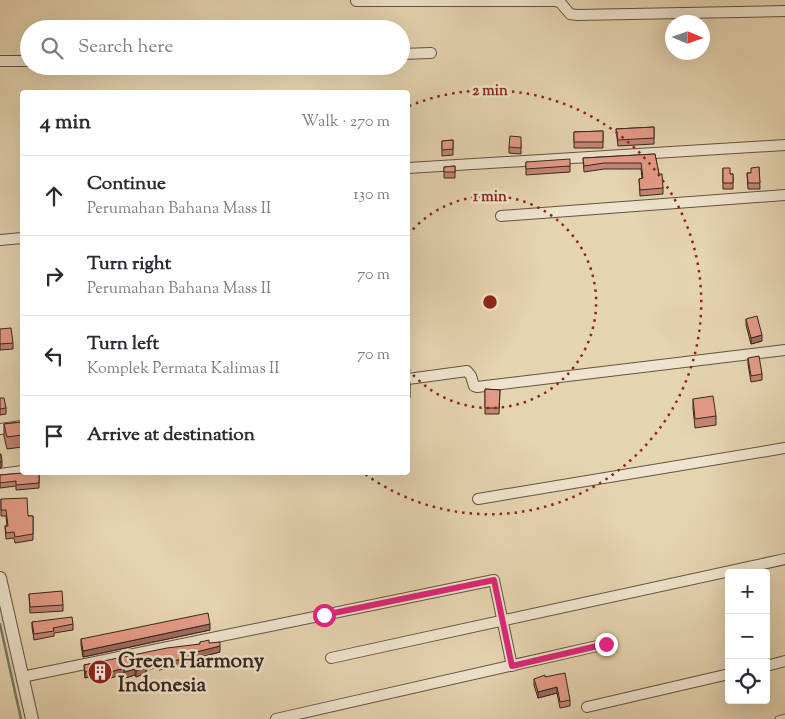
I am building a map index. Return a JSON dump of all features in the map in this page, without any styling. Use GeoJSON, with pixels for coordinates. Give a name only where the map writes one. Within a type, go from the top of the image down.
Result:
{"type":"FeatureCollection","features":[{"type":"Feature","properties":{"kind":"street"},"geometry":{"type":"LineString","coordinates":[[356,1],[555,1],[560,2],[564,11],[576,15],[785,11]]}},
{"type":"Feature","properties":{"kind":"street"},"geometry":{"type":"LineString","coordinates":[[410,54],[431,53]]}},
{"type":"Feature","properties":{"kind":"street"},"geometry":{"type":"LineString","coordinates":[[0,61],[20,61]]}},
{"type":"Feature","properties":{"kind":"street"},"geometry":{"type":"LineString","coordinates":[[410,168],[785,145]]}},
{"type":"Feature","properties":{"kind":"street"},"geometry":{"type":"LineString","coordinates":[[501,216],[785,195]]}},
{"type":"Feature","properties":{"kind":"street"},"geometry":{"type":"LineString","coordinates":[[0,240],[20,238]]}},
{"type":"Feature","properties":{"kind":"street"},"geometry":{"type":"LineString","coordinates":[[410,379],[467,371],[471,376],[473,385],[477,387],[785,350]]}},
{"type":"Feature","properties":{"kind":"street"},"geometry":{"type":"LineString","coordinates":[[0,429],[20,426]]}},
{"type":"Feature","properties":{"kind":"street"},"geometry":{"type":"LineString","coordinates":[[478,499],[785,448]]}},
{"type":"Feature","properties":{"kind":"street"},"geometry":{"type":"LineString","coordinates":[[0,474],[20,471]]}},
{"type":"Feature","properties":{"kind":"street"},"geometry":{"type":"LineString","coordinates":[[332,658],[785,559]]}},
{"type":"Feature","properties":{"kind":"street"},"geometry":{"type":"LineString","coordinates":[[0,578],[32,719]]}},
{"type":"Feature","properties":{"kind":"street"},"geometry":{"type":"LineString","coordinates":[[22,677],[494,580],[512,666]]}},
{"type":"Feature","properties":{"kind":"street"},"geometry":{"type":"LineString","coordinates":[[276,719],[606,644]]}},
{"type":"Feature","properties":{"kind":"street"},"geometry":{"type":"LineString","coordinates":[[770,665],[785,661]]}},
{"type":"Feature","properties":{"kind":"street"},"geometry":{"type":"LineString","coordinates":[[587,707],[725,675]]}},
{"type":"Feature","properties":{"kind":"lane"},"geometry":{"type":"LineString","coordinates":[[778,719],[785,717]]}},
{"type":"Feature","properties":{"kind":"building"},"geometry":{"type":"Polygon","coordinates":[[[654,127],[654,138],[618,140],[616,129],[654,127]]]}},
{"type":"Feature","properties":{"kind":"building"},"geometry":{"type":"Polygon","coordinates":[[[603,131],[603,142],[574,142],[574,132],[603,131]]]}},
{"type":"Feature","properties":{"kind":"building"},"geometry":{"type":"Polygon","coordinates":[[[510,136],[521,137],[521,148],[509,147],[510,136]]]}},
{"type":"Feature","properties":{"kind":"building"},"geometry":{"type":"Polygon","coordinates":[[[453,140],[453,149],[442,150],[442,141],[453,140]]]}},
{"type":"Feature","properties":{"kind":"building"},"geometry":{"type":"Polygon","coordinates":[[[655,154],[659,174],[662,174],[663,188],[640,190],[639,179],[643,178],[641,163],[604,163],[584,166],[583,158],[655,154]]]}},
{"type":"Feature","properties":{"kind":"building"},"geometry":{"type":"Polygon","coordinates":[[[570,159],[570,166],[526,169],[526,162],[570,159]]]}},
{"type":"Feature","properties":{"kind":"building"},"geometry":{"type":"Polygon","coordinates":[[[455,166],[455,172],[444,172],[444,167],[455,166]]]}},
{"type":"Feature","properties":{"kind":"building"},"geometry":{"type":"Polygon","coordinates":[[[759,167],[760,183],[748,183],[747,173],[751,173],[751,168],[759,167]]]}},
{"type":"Feature","properties":{"kind":"building"},"geometry":{"type":"Polygon","coordinates":[[[723,168],[730,168],[730,174],[733,174],[733,183],[723,183],[723,168]]]}},
{"type":"Feature","properties":{"kind":"building"},"geometry":{"type":"Polygon","coordinates":[[[757,316],[762,335],[751,338],[746,319],[757,316]]]}},
{"type":"Feature","properties":{"kind":"building"},"geometry":{"type":"Polygon","coordinates":[[[11,328],[13,343],[0,344],[0,329],[11,328]]]}},
{"type":"Feature","properties":{"kind":"building"},"geometry":{"type":"Polygon","coordinates":[[[759,356],[762,374],[751,376],[748,358],[759,356]]]}},
{"type":"Feature","properties":{"kind":"building"},"geometry":{"type":"Polygon","coordinates":[[[485,389],[500,390],[499,408],[485,408],[485,389]]]}},
{"type":"Feature","properties":{"kind":"building"},"geometry":{"type":"Polygon","coordinates":[[[713,396],[716,416],[695,419],[693,399],[713,396]]]}},
{"type":"Feature","properties":{"kind":"building"},"geometry":{"type":"Polygon","coordinates":[[[0,398],[4,398],[6,408],[0,409],[0,398]]]}},
{"type":"Feature","properties":{"kind":"building"},"geometry":{"type":"Polygon","coordinates":[[[20,422],[20,435],[7,437],[4,424],[20,422]]]}},
{"type":"Feature","properties":{"kind":"building"},"geometry":{"type":"Polygon","coordinates":[[[20,473],[20,475],[39,475],[39,483],[16,485],[16,481],[0,483],[0,475],[20,473]]]}},
{"type":"Feature","properties":{"kind":"building"},"geometry":{"type":"Polygon","coordinates":[[[27,498],[28,516],[33,516],[33,534],[15,537],[14,532],[6,533],[5,526],[8,526],[6,510],[1,510],[1,499],[27,498]]]}},
{"type":"Feature","properties":{"kind":"building"},"geometry":{"type":"Polygon","coordinates":[[[62,591],[63,605],[30,607],[29,594],[62,591]]]}},
{"type":"Feature","properties":{"kind":"building"},"geometry":{"type":"Polygon","coordinates":[[[208,613],[210,624],[83,651],[81,639],[208,613]]]}},
{"type":"Feature","properties":{"kind":"building"},"geometry":{"type":"Polygon","coordinates":[[[72,617],[73,624],[53,628],[54,631],[34,634],[32,622],[72,617]]]}},
{"type":"Feature","properties":{"kind":"building"},"geometry":{"type":"Polygon","coordinates":[[[209,640],[209,643],[220,642],[220,646],[192,653],[193,656],[182,657],[182,659],[159,664],[159,661],[146,664],[146,667],[136,671],[135,669],[125,672],[124,668],[97,676],[95,669],[85,672],[84,665],[167,648],[200,644],[200,642],[209,640]]]}},
{"type":"Feature","properties":{"kind":"building"},"geometry":{"type":"Polygon","coordinates":[[[565,673],[570,700],[560,702],[557,687],[538,692],[534,679],[545,675],[545,677],[565,673]]]}},
{"type":"Feature","properties":{"kind":"waterway"},"geometry":{"type":"LineString","coordinates":[[0,624],[21,719]]}},
{"type":"Feature","properties":{"kind":"place","name":"Green Harmony Indonesia"},"geometry":{"type":"Point","coordinates":[100,672]}},
{"type":"Feature","properties":{"kind":"route"},"geometry":{"type":"LineString","coordinates":[[324,615],[494,580],[512,666],[606,644]]}}]}
